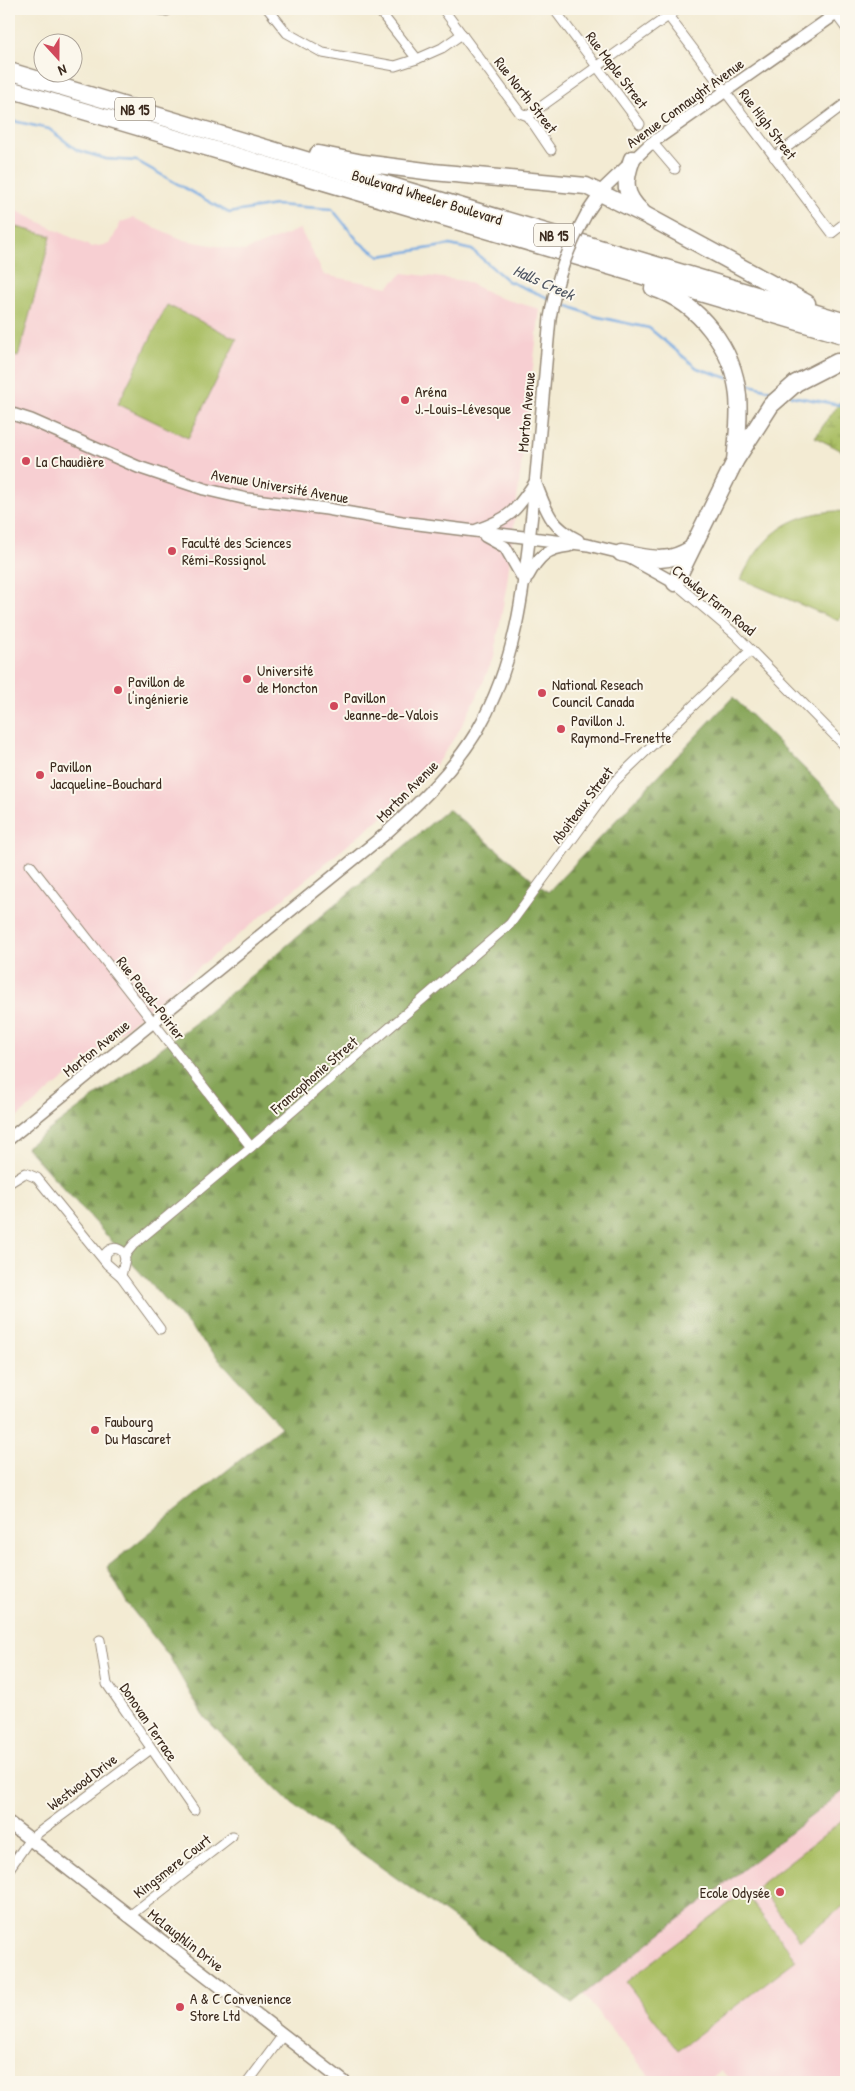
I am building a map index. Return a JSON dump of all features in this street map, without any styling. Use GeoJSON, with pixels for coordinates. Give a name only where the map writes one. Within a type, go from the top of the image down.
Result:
{"type":"FeatureCollection","features":[{"type":"Feature","properties":{"kind":"highway","name":"Boulevard Wheeler Boulevard"},"geometry":{"type":"LineString","coordinates":[[9,71],[846,322]]}},
{"type":"Feature","properties":{"kind":"highway","name":"Boulevard Wheeler Boulevard"},"geometry":{"type":"LineString","coordinates":[[9,89],[846,336]]}},
{"type":"Feature","properties":{"kind":"highway"},"geometry":{"type":"LineString","coordinates":[[261,147],[433,172],[586,186],[647,216],[812,306],[846,316]]}},
{"type":"Feature","properties":{"kind":"highway"},"geometry":{"type":"LineString","coordinates":[[632,159],[625,181],[631,203],[647,216]]}},
{"type":"Feature","properties":{"kind":"highway"},"geometry":{"type":"LineString","coordinates":[[480,227],[527,248],[668,293],[698,315],[717,338],[731,363],[738,395],[739,427],[734,461]]}},
{"type":"Feature","properties":{"kind":"highway"},"geometry":{"type":"LineString","coordinates":[[675,583],[734,461],[771,405],[796,383],[837,362],[846,362]]}},
{"type":"Feature","properties":{"kind":"highway"},"geometry":{"type":"LineString","coordinates":[[621,553],[662,561],[677,558],[691,549]]}},
{"type":"Feature","properties":{"kind":"main road","name":"McLaughlin Drive"},"geometry":{"type":"LineString","coordinates":[[9,1823],[128,1917],[344,2082]]}},
{"type":"Feature","properties":{"kind":"street"},"geometry":{"type":"LineString","coordinates":[[156,9],[168,10]]}},
{"type":"Feature","properties":{"kind":"street"},"geometry":{"type":"LineString","coordinates":[[268,9],[287,33],[322,53],[394,66],[417,60],[442,48],[462,34]]}},
{"type":"Feature","properties":{"kind":"street"},"geometry":{"type":"LineString","coordinates":[[378,9],[417,60]]}},
{"type":"Feature","properties":{"kind":"street","name":"Rue North Street"},"geometry":{"type":"LineString","coordinates":[[443,9],[520,113],[528,116],[551,150]]}},
{"type":"Feature","properties":{"kind":"street","name":"Rue Maple Street"},"geometry":{"type":"LineString","coordinates":[[554,9],[640,124]]}},
{"type":"Feature","properties":{"kind":"street"},"geometry":{"type":"LineString","coordinates":[[528,116],[597,66],[665,12],[678,9]]}},
{"type":"Feature","properties":{"kind":"street"},"geometry":{"type":"LineString","coordinates":[[837,11],[846,28]]}},
{"type":"Feature","properties":{"kind":"street","name":"Avenue Connaught Avenue"},"geometry":{"type":"LineString","coordinates":[[569,246],[599,194],[632,159],[652,142],[726,92],[837,11]]}},
{"type":"Feature","properties":{"kind":"street","name":"Rue High Street"},"geometry":{"type":"LineString","coordinates":[[665,12],[832,233],[846,222]]}},
{"type":"Feature","properties":{"kind":"street"},"geometry":{"type":"LineString","coordinates":[[774,157],[846,103]]}},
{"type":"Feature","properties":{"kind":"street"},"geometry":{"type":"LineString","coordinates":[[652,142],[675,169]]}},
{"type":"Feature","properties":{"kind":"street","name":"Morton Avenue"},"geometry":{"type":"LineString","coordinates":[[9,1140],[384,835],[431,793],[458,760],[492,702],[506,669],[524,582],[550,318],[556,283],[569,246]]}},
{"type":"Feature","properties":{"kind":"street","name":"Avenue Université Avenue"},"geometry":{"type":"LineString","coordinates":[[9,413],[31,420],[138,467],[204,489],[282,505],[327,509],[402,522],[529,537]]}},
{"type":"Feature","properties":{"kind":"street"},"geometry":{"type":"LineString","coordinates":[[474,531],[499,522],[512,514],[535,482]]}},
{"type":"Feature","properties":{"kind":"street"},"geometry":{"type":"LineString","coordinates":[[535,482],[552,522],[561,532],[588,545]]}},
{"type":"Feature","properties":{"kind":"street"},"geometry":{"type":"LineString","coordinates":[[474,531],[496,540],[505,547],[524,582]]}},
{"type":"Feature","properties":{"kind":"street","name":"Crowley Farm Road"},"geometry":{"type":"LineString","coordinates":[[529,537],[588,545],[621,553],[675,583],[752,650],[846,746]]}},
{"type":"Feature","properties":{"kind":"street"},"geometry":{"type":"LineString","coordinates":[[524,582],[536,561],[545,552],[556,547],[588,545]]}},
{"type":"Feature","properties":{"kind":"street","name":"Aboiteaux Street"},"geometry":{"type":"LineString","coordinates":[[510,924],[615,781],[752,650]]}},
{"type":"Feature","properties":{"kind":"street","name":"Rue Pascal-Poirier"},"geometry":{"type":"LineString","coordinates":[[30,865],[251,1147]]}},
{"type":"Feature","properties":{"kind":"street","name":"Francophonie Street"},"geometry":{"type":"LineString","coordinates":[[104,1256],[111,1249],[123,1252],[134,1244],[251,1147],[510,924]]}},
{"type":"Feature","properties":{"kind":"street"},"geometry":{"type":"LineString","coordinates":[[9,1183],[25,1173],[37,1178],[104,1256],[118,1267],[121,1276],[160,1328]]}},
{"type":"Feature","properties":{"kind":"street"},"geometry":{"type":"LineString","coordinates":[[118,1267],[123,1252]]}},
{"type":"Feature","properties":{"kind":"street","name":"Donovan Terrace"},"geometry":{"type":"LineString","coordinates":[[100,1640],[107,1684],[194,1810]]}},
{"type":"Feature","properties":{"kind":"street","name":"Westwood Drive"},"geometry":{"type":"LineString","coordinates":[[9,1869],[30,1839],[151,1749]]}},
{"type":"Feature","properties":{"kind":"street","name":"Kingsmere Court"},"geometry":{"type":"LineString","coordinates":[[128,1917],[232,1836]]}},
{"type":"Feature","properties":{"kind":"street"},"geometry":{"type":"LineString","coordinates":[[248,2082],[283,2035]]}},
{"type":"Feature","properties":{"kind":"shaded area","name":"Université de Moncton"},"geometry":{"type":"Polygon","coordinates":[[[9,207],[91,247],[110,244],[121,222],[133,218],[184,240],[244,251],[300,229],[324,275],[388,287],[403,273],[465,281],[500,298],[540,309],[507,583],[499,629],[492,661],[477,697],[457,734],[435,766],[394,807],[9,1124],[9,207]]]}},
{"type":"Feature","properties":{"kind":"shaded area","name":"Ecole Odysée"},"geometry":{"type":"Polygon","coordinates":[[[846,1789],[846,2082],[732,2082],[721,2070],[707,2082],[654,2082],[583,1994],[846,1789]]]}},
{"type":"Feature","properties":{"kind":"green space"},"geometry":{"type":"Polygon","coordinates":[[[9,225],[51,236],[18,357],[9,355],[9,225]]]}},
{"type":"Feature","properties":{"kind":"green space"},"geometry":{"type":"Polygon","coordinates":[[[167,305],[237,339],[188,438],[118,404],[167,305]]]}},
{"type":"Feature","properties":{"kind":"green space"},"geometry":{"type":"Polygon","coordinates":[[[846,394],[846,453],[815,437],[846,394]]]}},
{"type":"Feature","properties":{"kind":"green space"},"geometry":{"type":"Polygon","coordinates":[[[836,511],[846,512],[846,602],[839,621],[741,579],[758,551],[778,530],[790,522],[804,517],[836,511]]]}},
{"type":"Feature","properties":{"kind":"green space"},"geometry":{"type":"Polygon","coordinates":[[[733,697],[846,810],[846,1789],[572,2003],[292,1804],[203,1716],[169,1656],[127,1603],[107,1567],[281,1427],[26,1147],[194,1024],[448,809],[548,892],[733,697]]]}},
{"type":"Feature","properties":{"kind":"green space"},"geometry":{"type":"Polygon","coordinates":[[[846,1818],[846,1904],[800,1940],[758,1886],[846,1818]]]}},
{"type":"Feature","properties":{"kind":"green space"},"geometry":{"type":"Polygon","coordinates":[[[744,1892],[796,1960],[678,2050],[626,1982],[744,1892]]]}},
{"type":"Feature","properties":{"kind":"waterway","name":"Halls Creek"},"geometry":{"type":"LineString","coordinates":[[9,120],[49,129],[77,150],[106,159],[137,161],[229,213],[275,205],[332,209],[359,242],[380,256],[450,245],[472,250],[508,281],[551,299]]}},
{"type":"Feature","properties":{"kind":"waterway","name":"Halls Creek"},"geometry":{"type":"LineString","coordinates":[[556,301],[594,316],[649,328],[697,368],[728,378]]}},
{"type":"Feature","properties":{"kind":"waterway","name":"Halls Creek"},"geometry":{"type":"LineString","coordinates":[[743,383],[776,392]]}},
{"type":"Feature","properties":{"kind":"waterway","name":"Halls Creek"},"geometry":{"type":"LineString","coordinates":[[791,396],[846,406]]}},
{"type":"Feature","properties":{"kind":"place","name":"Aréna J.-Louis-Lévesque"},"geometry":{"type":"Point","coordinates":[405,400]}},
{"type":"Feature","properties":{"kind":"place","name":"La Chaudière"},"geometry":{"type":"Point","coordinates":[26,461]}},
{"type":"Feature","properties":{"kind":"place","name":"Faculté des Sciences Rémi-Rossignol"},"geometry":{"type":"Point","coordinates":[172,551]}},
{"type":"Feature","properties":{"kind":"place","name":"Université de Moncton"},"geometry":{"type":"Point","coordinates":[247,679]}},
{"type":"Feature","properties":{"kind":"place","name":"Pavillon de l'ingénierie"},"geometry":{"type":"Point","coordinates":[118,690]}},
{"type":"Feature","properties":{"kind":"place","name":"National Reseach Council Canada"},"geometry":{"type":"Point","coordinates":[542,693]}},
{"type":"Feature","properties":{"kind":"place","name":"Pavillon Jeanne-de-Valois"},"geometry":{"type":"Point","coordinates":[334,706]}},
{"type":"Feature","properties":{"kind":"place","name":"Pavillon J. Raymond-Frenette"},"geometry":{"type":"Point","coordinates":[561,729]}},
{"type":"Feature","properties":{"kind":"place","name":"Pavillon Jacqueline-Bouchard"},"geometry":{"type":"Point","coordinates":[40,775]}},
{"type":"Feature","properties":{"kind":"place","name":"Faubourg Du Mascaret"},"geometry":{"type":"Point","coordinates":[95,1430]}},
{"type":"Feature","properties":{"kind":"place","name":"Ecole Odysée"},"geometry":{"type":"Point","coordinates":[780,1892]}},
{"type":"Feature","properties":{"kind":"place","name":"A & C Convenience Store Ltd"},"geometry":{"type":"Point","coordinates":[180,2007]}}]}
